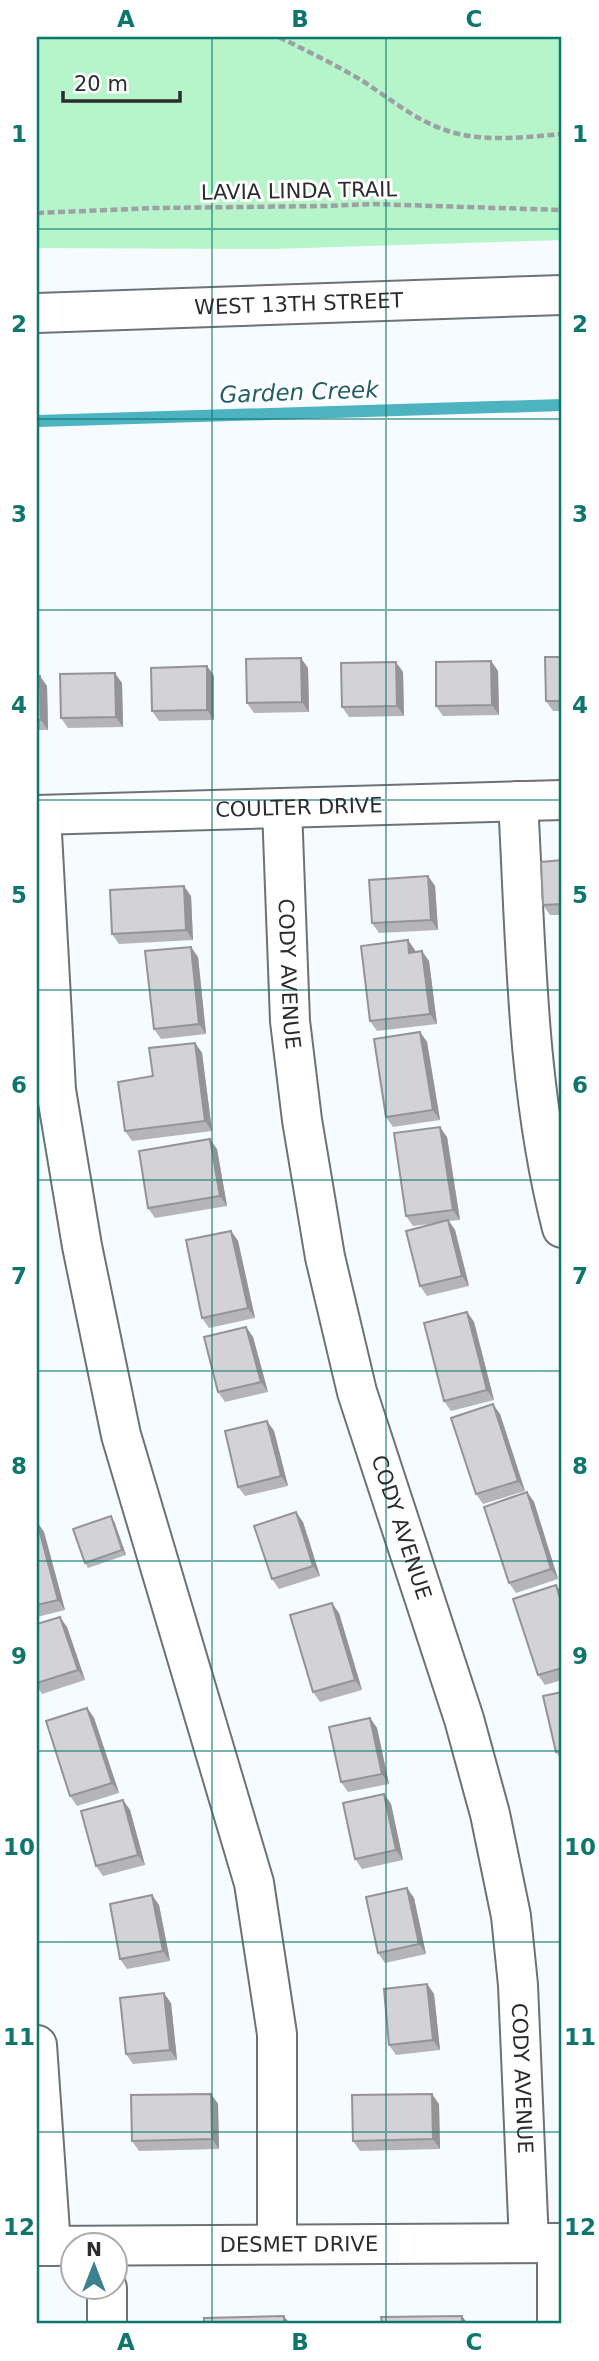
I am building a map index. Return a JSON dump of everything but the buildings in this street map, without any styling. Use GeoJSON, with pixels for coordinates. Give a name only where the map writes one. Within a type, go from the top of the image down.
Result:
{"type":"FeatureCollection","features":[{"type":"Feature","properties":{"kind":"street","name":"WEST 13TH STREET"},"geometry":{"type":"LineString","coordinates":[[37,313],[562,295]]}},
{"type":"Feature","properties":{"kind":"street","name":"COULTER DRIVE"},"geometry":{"type":"LineString","coordinates":[[39,815],[562,800]]}},
{"type":"Feature","properties":{"kind":"street"},"geometry":{"type":"LineString","coordinates":[[518,801],[537,1100],[562,1227]]}},
{"type":"Feature","properties":{"kind":"street","name":"CODY AVENUE"},"geometry":{"type":"LineString","coordinates":[[282,808],[290,1021],[302,1120],[325,1257],[357,1392],[464,1719],[490,1814],[511,1916],[557,2324]]}},
{"type":"Feature","properties":{"kind":"street"},"geometry":{"type":"LineString","coordinates":[[39,815],[56,1090],[93,1300],[121,1435],[254,1883],[277,2034],[277,2244]]}},
{"type":"Feature","properties":{"kind":"street"},"geometry":{"type":"LineString","coordinates":[[37,2045],[44,2246]]}},
{"type":"Feature","properties":{"kind":"street","name":"DESMET DRIVE"},"geometry":{"type":"LineString","coordinates":[[130,2245],[549,2243]]}},
{"type":"Feature","properties":{"kind":"street"},"geometry":{"type":"LineString","coordinates":[[107,2302],[107,2324]]}},
{"type":"Feature","properties":{"kind":"path"},"geometry":{"type":"LineString","coordinates":[[279,37],[334,64],[410,113],[441,129],[472,137],[503,139],[562,134]]}},
{"type":"Feature","properties":{"kind":"path","name":"LAVIA LINDA TRAIL"},"geometry":{"type":"LineString","coordinates":[[37,213],[373,204],[562,210]]}},
{"type":"Feature","properties":{"kind":"green space"},"geometry":{"type":"Polygon","coordinates":[[[37,37],[562,37],[562,240],[272,249],[37,248],[37,37]]]}},
{"type":"Feature","properties":{"kind":"waterway","name":"Garden Creek"},"geometry":{"type":"LineString","coordinates":[[37,421],[562,405]]}}]}
